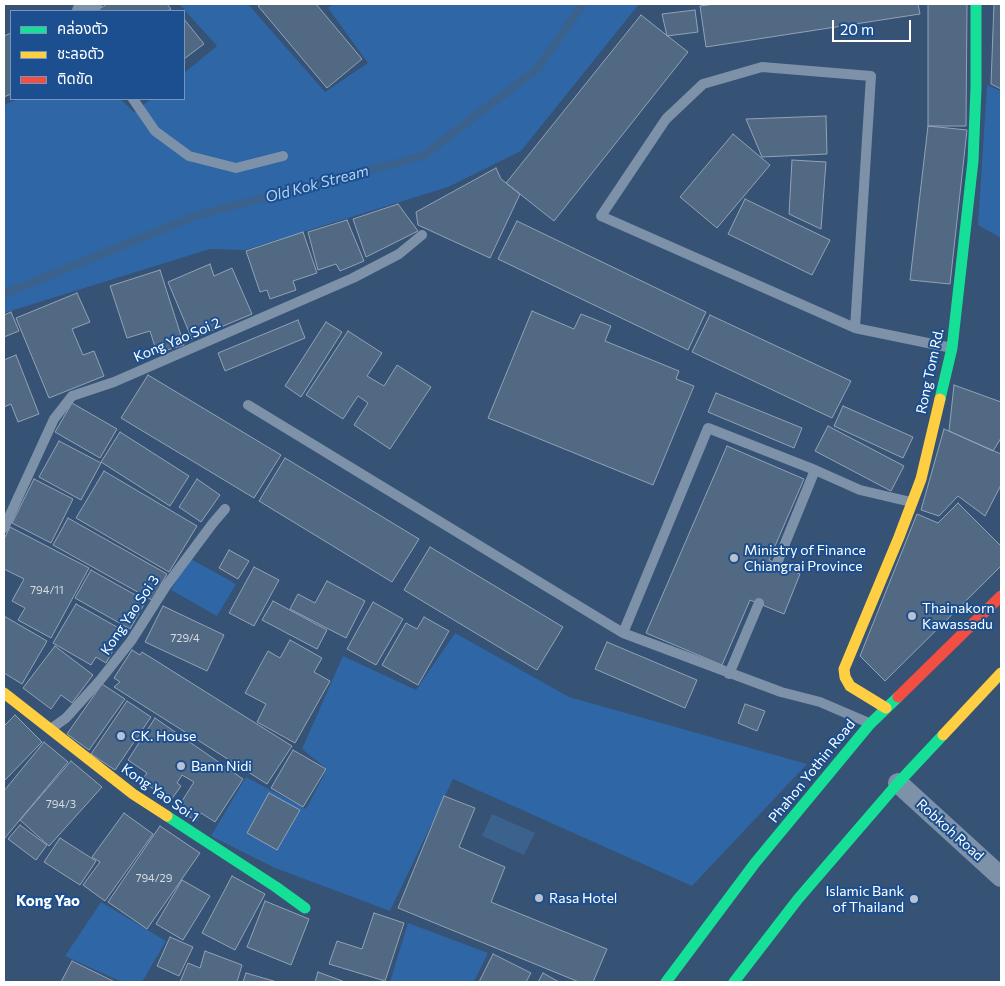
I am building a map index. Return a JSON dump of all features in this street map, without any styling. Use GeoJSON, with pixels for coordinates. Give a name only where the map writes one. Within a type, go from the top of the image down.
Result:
{"type":"FeatureCollection","features":[{"type":"Feature","properties":{"kind":"street","name":"Rong Tom Rd."},"geometry":{"type":"LineString","coordinates":[[886,708],[850,686],[845,677],[844,669],[921,479],[952,348],[972,161],[976,88],[976,4]]}},
{"type":"Feature","properties":{"kind":"street","name":"Phahon Yothin Road"},"geometry":{"type":"LineString","coordinates":[[666,982],[755,863],[870,724],[1001,596]]}},
{"type":"Feature","properties":{"kind":"street"},"geometry":{"type":"LineString","coordinates":[[734,982],[798,899],[898,783],[1001,673]]}},
{"type":"Feature","properties":{"kind":"street","name":"Kong Yao Soi 1"},"geometry":{"type":"LineString","coordinates":[[4,693],[133,794],[305,908]]}},
{"type":"Feature","properties":{"kind":"street","name":"Robkoh Road"},"geometry":{"type":"LineString","coordinates":[[898,783],[1001,877]]}},
{"type":"Feature","properties":{"kind":"lane"},"geometry":{"type":"LineString","coordinates":[[855,328],[870,76],[762,67],[703,84],[666,119],[601,216],[855,328],[952,348]]}},
{"type":"Feature","properties":{"kind":"lane"},"geometry":{"type":"LineString","coordinates":[[134,100],[155,131],[189,156],[236,168],[283,156]]}},
{"type":"Feature","properties":{"kind":"lane","name":"Kong Yao Soi 2"},"geometry":{"type":"LineString","coordinates":[[4,528],[54,419],[72,396],[114,382],[353,278],[399,254],[422,235]]}},
{"type":"Feature","properties":{"kind":"lane"},"geometry":{"type":"LineString","coordinates":[[248,405],[623,633],[781,692],[820,702],[870,724]]}},
{"type":"Feature","properties":{"kind":"lane"},"geometry":{"type":"LineString","coordinates":[[623,633],[708,428],[815,470],[860,490],[912,502]]}},
{"type":"Feature","properties":{"kind":"lane"},"geometry":{"type":"LineString","coordinates":[[777,563],[815,470]]}},
{"type":"Feature","properties":{"kind":"lane","name":"Kong Yao Soi 3"},"geometry":{"type":"LineString","coordinates":[[49,730],[66,718],[101,680],[132,641],[166,586],[225,509]]}},
{"type":"Feature","properties":{"kind":"lane"},"geometry":{"type":"LineString","coordinates":[[730,674],[759,603]]}},
{"type":"Feature","properties":{"kind":"shaded area"},"geometry":{"type":"Polygon","coordinates":[[[179,4],[248,4],[325,92],[368,63],[328,8],[334,4],[639,4],[521,151],[448,187],[245,250],[210,249],[4,313],[4,105],[16,100],[121,100],[134,112],[150,100],[185,100],[185,72],[217,46],[179,4]]]}},
{"type":"Feature","properties":{"kind":"shaded area"},"geometry":{"type":"Polygon","coordinates":[[[987,85],[1001,91],[1001,238],[978,225],[987,85]]]}},
{"type":"Feature","properties":{"kind":"shaded area"},"geometry":{"type":"Polygon","coordinates":[[[189,558],[236,584],[217,616],[171,590],[189,558]]]}},
{"type":"Feature","properties":{"kind":"shaded area"},"geometry":{"type":"Polygon","coordinates":[[[455,633],[569,697],[807,764],[692,886],[453,779],[390,911],[275,868],[211,836],[246,777],[306,809],[327,769],[302,749],[343,656],[416,690],[455,633]]]}},
{"type":"Feature","properties":{"kind":"shaded area"},"geometry":{"type":"Polygon","coordinates":[[[492,814],[535,833],[524,855],[482,836],[492,814]]]}},
{"type":"Feature","properties":{"kind":"shaded area"},"geometry":{"type":"Polygon","coordinates":[[[101,902],[166,941],[142,982],[122,982],[65,956],[101,902]]]}},
{"type":"Feature","properties":{"kind":"shaded area"},"geometry":{"type":"Polygon","coordinates":[[[408,923],[488,953],[474,982],[390,982],[408,923]]]}},
{"type":"Feature","properties":{"kind":"building"},"geometry":{"type":"Polygon","coordinates":[[[107,4],[167,4],[171,9],[169,10],[98,10],[107,4]]]}},
{"type":"Feature","properties":{"kind":"building"},"geometry":{"type":"Polygon","coordinates":[[[261,4],[316,4],[362,59],[327,88],[258,6],[261,4]]]}},
{"type":"Feature","properties":{"kind":"building"},"geometry":{"type":"Polygon","coordinates":[[[715,4],[918,4],[920,14],[706,47],[700,6],[715,4]]]}},
{"type":"Feature","properties":{"kind":"building"},"geometry":{"type":"Polygon","coordinates":[[[928,4],[967,4],[966,126],[928,126],[928,4]]]}},
{"type":"Feature","properties":{"kind":"building"},"geometry":{"type":"Polygon","coordinates":[[[994,4],[1001,4],[1001,89],[991,84],[994,4]]]}},
{"type":"Feature","properties":{"kind":"building"},"geometry":{"type":"Polygon","coordinates":[[[695,10],[698,32],[667,36],[662,14],[695,10]]]}},
{"type":"Feature","properties":{"kind":"building"},"geometry":{"type":"Polygon","coordinates":[[[641,15],[688,52],[554,221],[506,183],[641,15]]]}},
{"type":"Feature","properties":{"kind":"building"},"geometry":{"type":"Polygon","coordinates":[[[185,20],[204,44],[185,58],[185,20]]]}},
{"type":"Feature","properties":{"kind":"building"},"geometry":{"type":"Polygon","coordinates":[[[10,33],[10,94],[4,97],[4,36],[10,33]]]}},
{"type":"Feature","properties":{"kind":"building"},"geometry":{"type":"Polygon","coordinates":[[[826,116],[827,154],[762,157],[746,119],[826,116]]]}},
{"type":"Feature","properties":{"kind":"building"},"geometry":{"type":"Polygon","coordinates":[[[928,126],[967,130],[950,284],[910,280],[928,126]]]}},
{"type":"Feature","properties":{"kind":"building"},"geometry":{"type":"Polygon","coordinates":[[[733,134],[770,165],[717,228],[680,197],[733,134]]]}},
{"type":"Feature","properties":{"kind":"building"},"geometry":{"type":"Polygon","coordinates":[[[792,160],[826,162],[821,229],[789,214],[792,160]]]}},
{"type":"Feature","properties":{"kind":"building"},"geometry":{"type":"Polygon","coordinates":[[[496,168],[501,179],[520,194],[490,258],[418,225],[416,212],[496,168]]]}},
{"type":"Feature","properties":{"kind":"building"},"geometry":{"type":"Polygon","coordinates":[[[745,199],[830,240],[812,275],[728,234],[745,199]]]}},
{"type":"Feature","properties":{"kind":"building"},"geometry":{"type":"Polygon","coordinates":[[[398,204],[418,231],[366,257],[353,219],[398,204]]]}},
{"type":"Feature","properties":{"kind":"building"},"geometry":{"type":"Polygon","coordinates":[[[347,220],[364,261],[340,271],[336,264],[318,270],[308,232],[347,220]]]}},
{"type":"Feature","properties":{"kind":"building"},"geometry":{"type":"Polygon","coordinates":[[[517,221],[706,312],[688,350],[498,259],[517,221]]]}},
{"type":"Feature","properties":{"kind":"building"},"geometry":{"type":"Polygon","coordinates":[[[303,232],[317,273],[293,281],[296,290],[270,299],[267,290],[260,292],[246,251],[303,232]]]}},
{"type":"Feature","properties":{"kind":"building"},"geometry":{"type":"Polygon","coordinates":[[[210,264],[214,276],[232,268],[252,314],[192,339],[168,282],[210,264]]]}},
{"type":"Feature","properties":{"kind":"building"},"geometry":{"type":"Polygon","coordinates":[[[160,270],[184,345],[157,353],[150,331],[127,338],[110,286],[160,270]]]}},
{"type":"Feature","properties":{"kind":"building"},"geometry":{"type":"Polygon","coordinates":[[[77,293],[90,322],[72,329],[83,355],[94,351],[104,376],[49,398],[16,318],[77,293]]]}},
{"type":"Feature","properties":{"kind":"building"},"geometry":{"type":"Polygon","coordinates":[[[532,311],[574,329],[581,314],[611,326],[605,341],[679,371],[676,379],[694,386],[653,485],[488,418],[532,311]]]}},
{"type":"Feature","properties":{"kind":"building"},"geometry":{"type":"Polygon","coordinates":[[[11,312],[19,331],[4,337],[4,315],[11,312]]]}},
{"type":"Feature","properties":{"kind":"building"},"geometry":{"type":"Polygon","coordinates":[[[710,315],[851,381],[832,418],[692,352],[710,315]]]}},
{"type":"Feature","properties":{"kind":"building"},"geometry":{"type":"Polygon","coordinates":[[[298,320],[305,338],[225,371],[218,353],[298,320]]]}},
{"type":"Feature","properties":{"kind":"building"},"geometry":{"type":"Polygon","coordinates":[[[326,322],[342,332],[301,397],[285,386],[326,322]]]}},
{"type":"Feature","properties":{"kind":"building"},"geometry":{"type":"Polygon","coordinates":[[[348,331],[382,353],[367,376],[384,386],[397,365],[431,387],[390,449],[354,425],[368,403],[358,396],[343,419],[306,395],[348,331]]]}},
{"type":"Feature","properties":{"kind":"building"},"geometry":{"type":"Polygon","coordinates":[[[16,355],[39,414],[18,422],[11,404],[4,407],[4,360],[16,355]]]}},
{"type":"Feature","properties":{"kind":"building"},"geometry":{"type":"Polygon","coordinates":[[[148,375],[281,455],[254,498],[121,418],[148,375]]]}},
{"type":"Feature","properties":{"kind":"building"},"geometry":{"type":"Polygon","coordinates":[[[954,385],[1001,402],[1001,438],[993,451],[949,431],[954,385]]]}},
{"type":"Feature","properties":{"kind":"building"},"geometry":{"type":"Polygon","coordinates":[[[716,393],[802,428],[794,448],[708,412],[716,393]]]}},
{"type":"Feature","properties":{"kind":"building"},"geometry":{"type":"Polygon","coordinates":[[[72,403],[117,429],[100,458],[55,432],[72,403]]]}},
{"type":"Feature","properties":{"kind":"building"},"geometry":{"type":"Polygon","coordinates":[[[843,406],[913,437],[903,458],[834,426],[843,406]]]}},
{"type":"Feature","properties":{"kind":"building"},"geometry":{"type":"Polygon","coordinates":[[[828,426],[904,466],[891,491],[815,451],[828,426]]]}},
{"type":"Feature","properties":{"kind":"building"},"geometry":{"type":"Polygon","coordinates":[[[944,429],[1001,454],[1001,485],[985,516],[958,496],[939,516],[921,510],[944,429]]]}},
{"type":"Feature","properties":{"kind":"building"},"geometry":{"type":"Polygon","coordinates":[[[120,432],[189,476],[170,506],[101,462],[120,432]]]}},
{"type":"Feature","properties":{"kind":"building"},"geometry":{"type":"Polygon","coordinates":[[[59,441],[101,463],[81,500],[39,477],[59,441]]]}},
{"type":"Feature","properties":{"kind":"building"},"geometry":{"type":"Polygon","coordinates":[[[727,446],[804,479],[769,560],[800,574],[784,614],[750,600],[722,665],[646,633],[727,446]]]}},
{"type":"Feature","properties":{"kind":"building"},"geometry":{"type":"Polygon","coordinates":[[[285,458],[419,539],[392,582],[259,501],[285,458]]]}},
{"type":"Feature","properties":{"kind":"building"},"geometry":{"type":"Polygon","coordinates":[[[104,471],[197,526],[169,572],[76,518],[104,471]]]}},
{"type":"Feature","properties":{"kind":"building"},"geometry":{"type":"Polygon","coordinates":[[[34,479],[73,499],[51,543],[12,523],[34,479]]]}},
{"type":"Feature","properties":{"kind":"building"},"geometry":{"type":"Polygon","coordinates":[[[197,479],[220,495],[201,522],[179,507],[197,479]]]}},
{"type":"Feature","properties":{"kind":"building"},"geometry":{"type":"Polygon","coordinates":[[[958,503],[1001,546],[1001,566],[885,681],[860,656],[917,514],[938,523],[958,503]]]}},
{"type":"Feature","properties":{"kind":"building"},"geometry":{"type":"Polygon","coordinates":[[[68,518],[167,574],[152,600],[53,545],[68,518]]]}},
{"type":"Feature","properties":{"kind":"building"},"geometry":{"type":"Polygon","coordinates":[[[10,527],[89,568],[51,638],[18,620],[25,608],[12,601],[24,579],[4,569],[4,539],[10,527]]]}},
{"type":"Feature","properties":{"kind":"building"},"geometry":{"type":"Polygon","coordinates":[[[430,547],[563,627],[537,670],[404,590],[430,547]]]}},
{"type":"Feature","properties":{"kind":"building"},"geometry":{"type":"Polygon","coordinates":[[[229,550],[249,561],[238,579],[219,568],[229,550]]]}},
{"type":"Feature","properties":{"kind":"building"},"geometry":{"type":"Polygon","coordinates":[[[254,567],[279,580],[254,626],[229,613],[254,567]]]}},
{"type":"Feature","properties":{"kind":"building"},"geometry":{"type":"Polygon","coordinates":[[[91,570],[146,601],[130,629],[75,598],[91,570]]]}},
{"type":"Feature","properties":{"kind":"building"},"geometry":{"type":"Polygon","coordinates":[[[327,581],[365,601],[346,638],[290,609],[298,594],[315,603],[327,581]]]}},
{"type":"Feature","properties":{"kind":"building"},"geometry":{"type":"Polygon","coordinates":[[[273,601],[327,630],[317,649],[262,620],[273,601]]]}},
{"type":"Feature","properties":{"kind":"building"},"geometry":{"type":"Polygon","coordinates":[[[373,602],[403,619],[376,665],[347,649],[373,602]]]}},
{"type":"Feature","properties":{"kind":"building"},"geometry":{"type":"Polygon","coordinates":[[[76,604],[124,631],[106,663],[96,657],[91,665],[53,643],[76,604]]]}},
{"type":"Feature","properties":{"kind":"building"},"geometry":{"type":"Polygon","coordinates":[[[163,606],[224,635],[207,671],[145,642],[163,606]]]}},
{"type":"Feature","properties":{"kind":"building"},"geometry":{"type":"Polygon","coordinates":[[[4,616],[47,641],[22,684],[4,673],[4,616]]]}},
{"type":"Feature","properties":{"kind":"building"},"geometry":{"type":"Polygon","coordinates":[[[424,617],[449,631],[418,685],[382,665],[406,623],[417,629],[424,617]]]}},
{"type":"Feature","properties":{"kind":"building"},"geometry":{"type":"Polygon","coordinates":[[[290,640],[322,658],[314,672],[330,681],[295,743],[257,722],[266,704],[245,693],[268,651],[280,658],[290,640]]]}},
{"type":"Feature","properties":{"kind":"building"},"geometry":{"type":"Polygon","coordinates":[[[607,642],[697,680],[685,708],[595,669],[607,642]]]}},
{"type":"Feature","properties":{"kind":"building"},"geometry":{"type":"Polygon","coordinates":[[[55,646],[93,675],[72,703],[61,695],[51,709],[23,688],[55,646]]]}},
{"type":"Feature","properties":{"kind":"building"},"geometry":{"type":"Polygon","coordinates":[[[132,650],[140,655],[142,652],[292,746],[267,784],[114,687],[120,682],[114,678],[132,650]]]}},
{"type":"Feature","properties":{"kind":"building"},"geometry":{"type":"Polygon","coordinates":[[[102,684],[125,699],[89,750],[67,734],[102,684]]]}},
{"type":"Feature","properties":{"kind":"building","name":"CK. House"},"geometry":{"type":"Polygon","coordinates":[[[127,701],[151,717],[115,770],[91,754],[127,701]]]}},
{"type":"Feature","properties":{"kind":"building"},"geometry":{"type":"Polygon","coordinates":[[[745,704],[765,711],[757,731],[738,723],[745,704]]]}},
{"type":"Feature","properties":{"kind":"building"},"geometry":{"type":"Polygon","coordinates":[[[15,715],[42,742],[4,781],[4,726],[15,715]]]}},
{"type":"Feature","properties":{"kind":"building","name":"Bann Nidi"},"geometry":{"type":"Polygon","coordinates":[[[155,718],[243,779],[215,822],[201,813],[196,821],[177,809],[194,782],[182,775],[177,783],[181,786],[171,800],[141,781],[147,773],[128,760],[155,718]]]}},
{"type":"Feature","properties":{"kind":"building"},"geometry":{"type":"Polygon","coordinates":[[[44,742],[68,762],[4,839],[4,791],[44,742]]]}},
{"type":"Feature","properties":{"kind":"building"},"geometry":{"type":"Polygon","coordinates":[[[293,750],[326,769],[303,807],[271,788],[293,750]]]}},
{"type":"Feature","properties":{"kind":"building"},"geometry":{"type":"Polygon","coordinates":[[[71,761],[102,787],[49,846],[20,820],[71,761]]]}},
{"type":"Feature","properties":{"kind":"building"},"geometry":{"type":"Polygon","coordinates":[[[269,793],[300,810],[277,850],[247,833],[269,793]]]}},
{"type":"Feature","properties":{"kind":"building"},"geometry":{"type":"Polygon","coordinates":[[[444,796],[475,808],[459,847],[505,867],[491,902],[607,949],[593,982],[579,982],[398,908],[444,796]]]}},
{"type":"Feature","properties":{"kind":"building"},"geometry":{"type":"Polygon","coordinates":[[[124,813],[153,834],[105,901],[83,885],[100,862],[92,857],[124,813]]]}},
{"type":"Feature","properties":{"kind":"building"},"geometry":{"type":"Polygon","coordinates":[[[20,825],[47,845],[36,860],[8,839],[20,825]]]}},
{"type":"Feature","properties":{"kind":"building"},"geometry":{"type":"Polygon","coordinates":[[[160,826],[200,853],[147,929],[108,902],[160,826]]]}},
{"type":"Feature","properties":{"kind":"building"},"geometry":{"type":"Polygon","coordinates":[[[60,838],[96,861],[80,885],[44,862],[60,838]]]}},
{"type":"Feature","properties":{"kind":"building"},"geometry":{"type":"Polygon","coordinates":[[[232,876],[265,894],[235,950],[202,933],[232,876]]]}},
{"type":"Feature","properties":{"kind":"building"},"geometry":{"type":"Polygon","coordinates":[[[182,880],[210,896],[183,940],[156,924],[182,880]]]}},
{"type":"Feature","properties":{"kind":"building"},"geometry":{"type":"Polygon","coordinates":[[[265,901],[309,919],[291,965],[247,947],[265,901]]]}},
{"type":"Feature","properties":{"kind":"building"},"geometry":{"type":"Polygon","coordinates":[[[374,913],[404,923],[385,981],[329,964],[337,941],[362,949],[374,913]]]}},
{"type":"Feature","properties":{"kind":"building"},"geometry":{"type":"Polygon","coordinates":[[[170,937],[193,947],[179,976],[157,966],[170,937]]]}},
{"type":"Feature","properties":{"kind":"building"},"geometry":{"type":"Polygon","coordinates":[[[205,951],[242,965],[237,982],[180,982],[188,963],[200,968],[205,951]]]}},
{"type":"Feature","properties":{"kind":"building"},"geometry":{"type":"Polygon","coordinates":[[[493,954],[531,973],[526,982],[479,982],[493,954]]]}},
{"type":"Feature","properties":{"kind":"building"},"geometry":{"type":"Polygon","coordinates":[[[72,961],[115,982],[61,982],[72,961]]]}},
{"type":"Feature","properties":{"kind":"building"},"geometry":{"type":"Polygon","coordinates":[[[318,972],[345,982],[315,982],[318,972]]]}},
{"type":"Feature","properties":{"kind":"building"},"geometry":{"type":"Polygon","coordinates":[[[246,973],[277,982],[243,982],[246,973]]]}},
{"type":"Feature","properties":{"kind":"building"},"geometry":{"type":"Polygon","coordinates":[[[543,973],[559,982],[538,982],[543,973]]]}},
{"type":"Feature","properties":{"kind":"waterway","name":"Old Kok Stream"},"geometry":{"type":"LineString","coordinates":[[4,294],[195,216],[423,156],[537,69],[583,4]]}},
{"type":"Feature","properties":{"kind":"traffic: fast"},"geometry":{"type":"LineString","coordinates":[[940,399],[952,348],[973,161],[976,88],[976,4]]}},
{"type":"Feature","properties":{"kind":"traffic: fast"},"geometry":{"type":"LineString","coordinates":[[666,982],[755,863],[870,724],[898,697]]}},
{"type":"Feature","properties":{"kind":"traffic: fast"},"geometry":{"type":"LineString","coordinates":[[734,982],[798,899],[898,783],[943,735]]}},
{"type":"Feature","properties":{"kind":"traffic: fast"},"geometry":{"type":"LineString","coordinates":[[167,816],[305,908]]}},
{"type":"Feature","properties":{"kind":"traffic: slow"},"geometry":{"type":"LineString","coordinates":[[886,708],[850,686],[845,677],[844,669],[921,479],[940,399]]}},
{"type":"Feature","properties":{"kind":"traffic: slow"},"geometry":{"type":"LineString","coordinates":[[943,735],[1001,673]]}},
{"type":"Feature","properties":{"kind":"traffic: slow"},"geometry":{"type":"LineString","coordinates":[[4,693],[133,794],[167,816]]}},
{"type":"Feature","properties":{"kind":"traffic: jam"},"geometry":{"type":"LineString","coordinates":[[898,697],[1001,596]]}},
{"type":"Feature","properties":{"kind":"place","name":"Ministry of Finance Chiangrai Province"},"geometry":{"type":"Point","coordinates":[734,558]}},
{"type":"Feature","properties":{"kind":"place","name":"Thainakorn Kawassadu"},"geometry":{"type":"Point","coordinates":[912,616]}},
{"type":"Feature","properties":{"kind":"place","name":"CK. House"},"geometry":{"type":"Point","coordinates":[121,736]}},
{"type":"Feature","properties":{"kind":"place","name":"Bann Nidi"},"geometry":{"type":"Point","coordinates":[181,766]}},
{"type":"Feature","properties":{"kind":"place","name":"Rasa Hotel"},"geometry":{"type":"Point","coordinates":[539,898]}},
{"type":"Feature","properties":{"kind":"place","name":"Islamic Bank of Thailand"},"geometry":{"type":"Point","coordinates":[914,899]}},
{"type":"Feature","properties":{"kind":"district","name":"Kong Yao"},"geometry":{"type":"Point","coordinates":[48,901]}}]}
